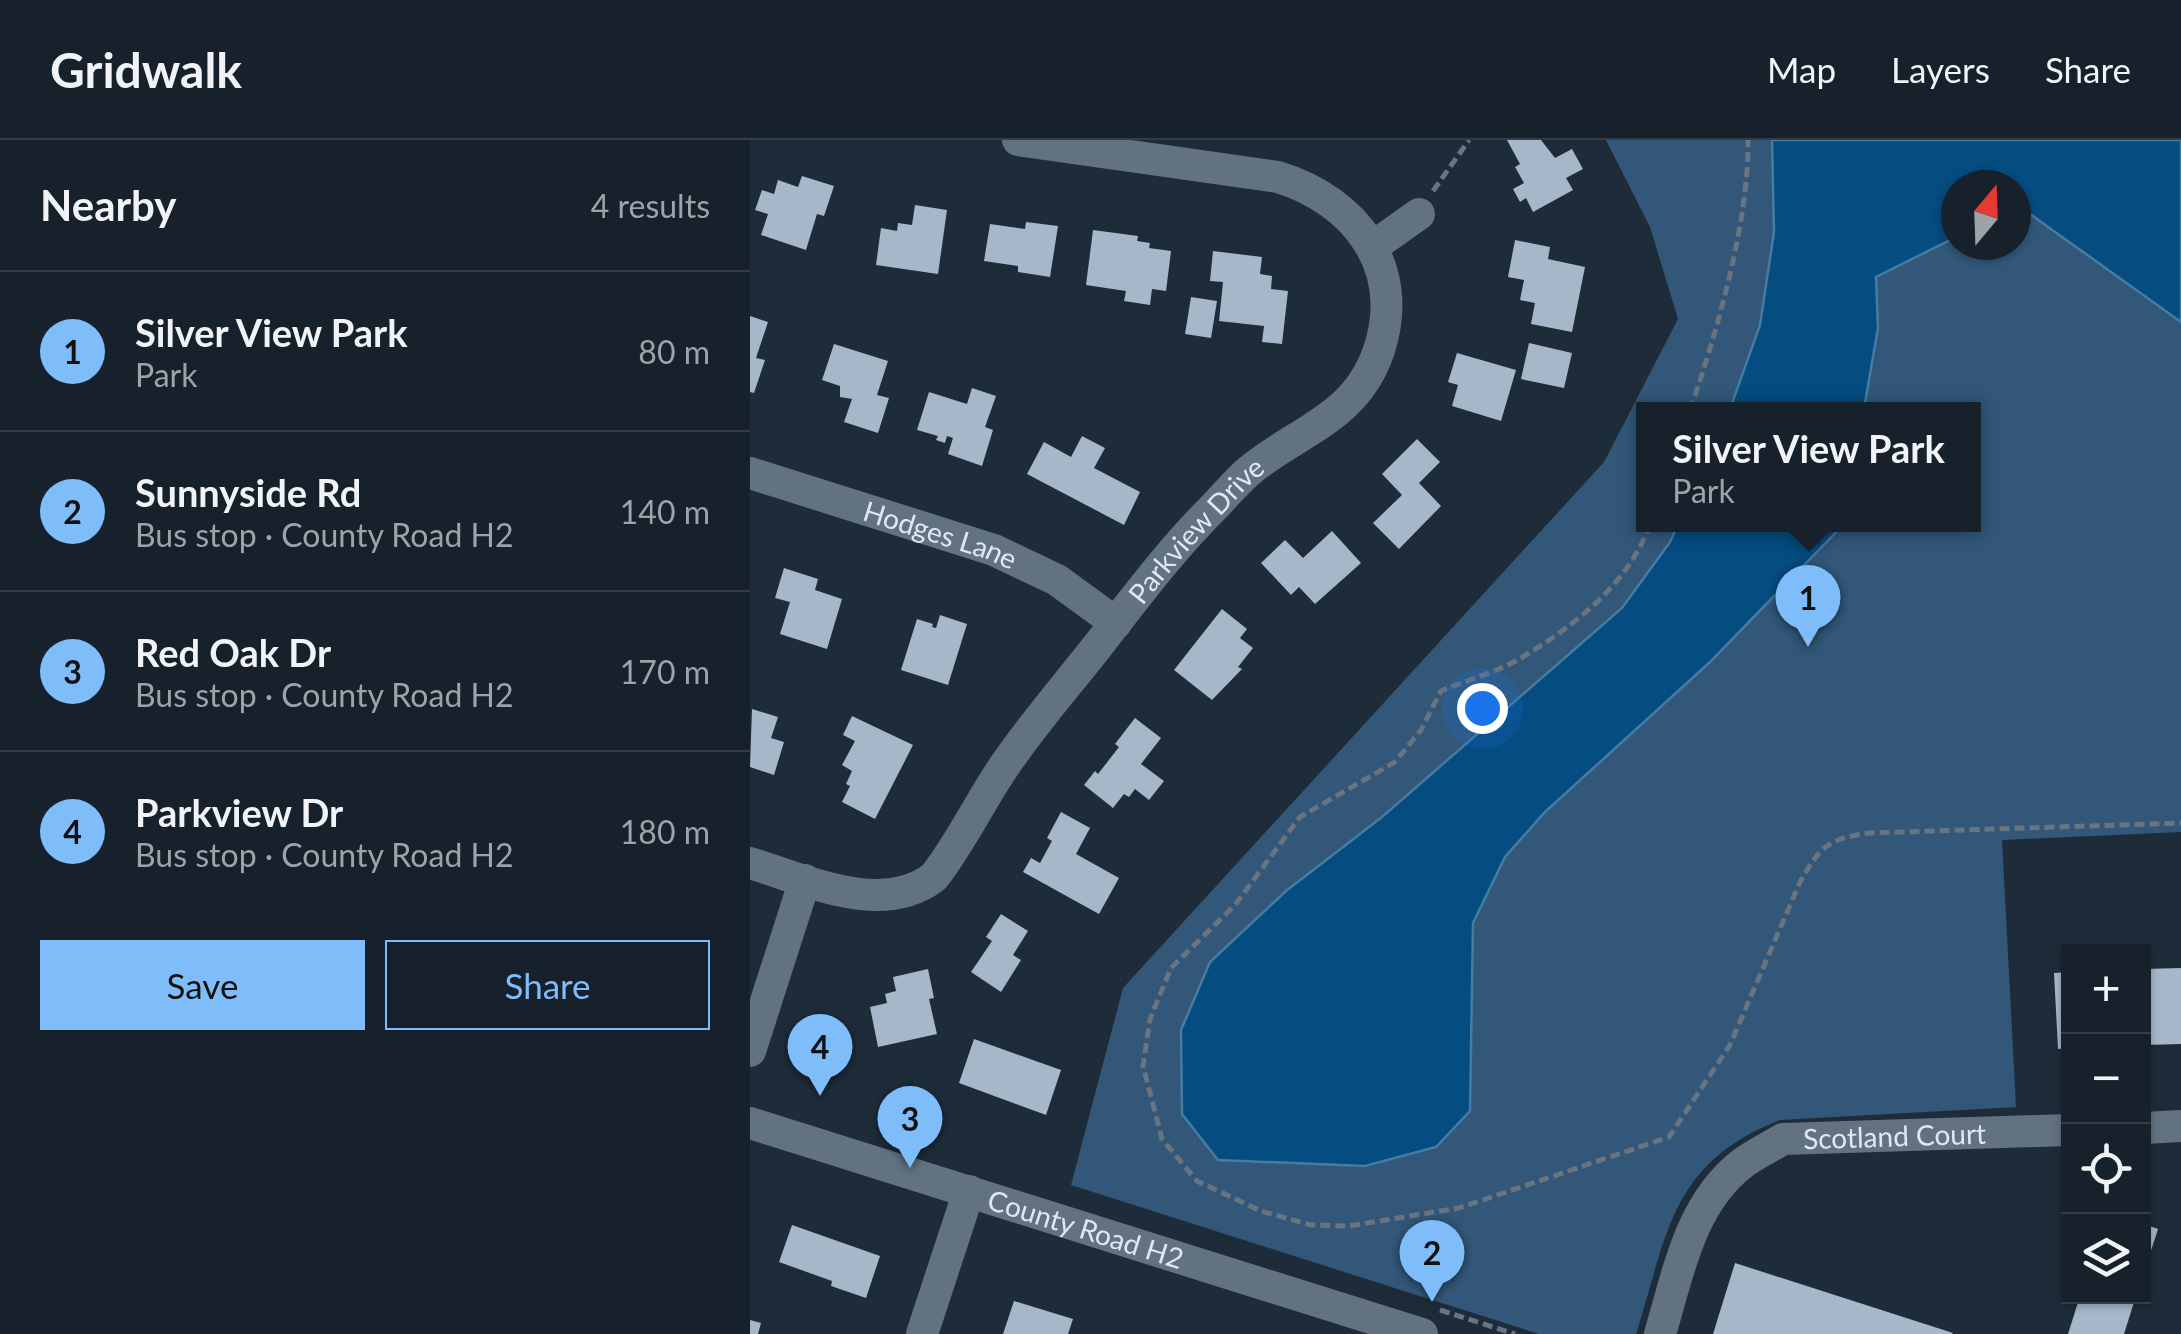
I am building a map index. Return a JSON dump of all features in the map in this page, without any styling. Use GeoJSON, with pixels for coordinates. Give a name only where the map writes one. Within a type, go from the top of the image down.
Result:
{"type":"FeatureCollection","features":[{"type":"Feature","properties":{"kind":"street"},"geometry":{"type":"LineString","coordinates":[[1018,140],[1278,177],[1307,186],[1333,202],[1374,246],[1419,214]]}},
{"type":"Feature","properties":{"kind":"street","name":"Parkview Drive"},"geometry":{"type":"LineString","coordinates":[[750,863],[856,893],[900,894],[920,888],[934,877],[1010,757],[1185,536],[1250,470],[1329,420],[1366,378],[1385,321],[1384,292],[1374,246]]}},
{"type":"Feature","properties":{"kind":"street","name":"Hodges Lane"},"geometry":{"type":"LineString","coordinates":[[750,473],[994,550],[1057,580],[1116,623]]}},
{"type":"Feature","properties":{"kind":"street"},"geometry":{"type":"LineString","coordinates":[[750,1050],[805,880]]}},
{"type":"Feature","properties":{"kind":"street","name":"County Road H2"},"geometry":{"type":"LineString","coordinates":[[750,1123],[1400,1331]]}},
{"type":"Feature","properties":{"kind":"street"},"geometry":{"type":"LineString","coordinates":[[2151,1128],[2181,1126]]}},
{"type":"Feature","properties":{"kind":"street","name":"Scotland Court"},"geometry":{"type":"LineString","coordinates":[[1660,1334],[1694,1223],[1726,1178],[1742,1163],[1783,1139],[2061,1130]]}},
{"type":"Feature","properties":{"kind":"street"},"geometry":{"type":"LineString","coordinates":[[922,1334],[969,1191]]}},
{"type":"Feature","properties":{"kind":"path"},"geometry":{"type":"LineString","coordinates":[[1419,214],[1468,140]]}},
{"type":"Feature","properties":{"kind":"path"},"geometry":{"type":"LineString","coordinates":[[1692,402],[1736,250],[1748,140]]}},
{"type":"Feature","properties":{"kind":"path"},"geometry":{"type":"LineString","coordinates":[[1646,532],[1619,582],[1576,619],[1519,659],[1441,690],[1421,730],[1395,762],[1300,817],[1234,905],[1171,968],[1150,1019],[1143,1066],[1162,1139],[1197,1182],[1261,1211],[1310,1225],[1349,1226],[1458,1208],[1670,1137],[1730,1045],[1800,882],[1814,857],[1831,841],[1870,832],[2181,822]]}},
{"type":"Feature","properties":{"kind":"shaded area"},"geometry":{"type":"Polygon","coordinates":[[[1606,140],[2181,140],[2181,832],[2002,840],[2016,1107],[1780,1120],[1744,1137],[1695,1180],[1679,1206],[1636,1334],[1539,1334],[1071,1185],[1123,988],[1604,462],[1678,319],[1650,227],[1606,140]]]}},
{"type":"Feature","properties":{"kind":"shaded area"},"geometry":{"type":"Polygon","coordinates":[[[1772,140],[2181,140],[2181,322],[2031,215],[2031,170],[1941,170],[1941,244],[1876,277],[1878,328],[1865,402],[1732,402],[1760,325],[1774,232],[1772,140]]]}},
{"type":"Feature","properties":{"kind":"shaded area"},"geometry":{"type":"Polygon","coordinates":[[[1674,532],[1836,532],[1710,662],[1545,812],[1505,857],[1473,923],[1470,1111],[1436,1147],[1365,1166],[1218,1160],[1182,1114],[1181,1030],[1210,962],[1286,891],[1382,817],[1622,608],[1674,532]]]}},
{"type":"Feature","properties":{"kind":"building"},"geometry":{"type":"Polygon","coordinates":[[[1507,140],[1541,140],[1555,158],[1572,149],[1583,169],[1566,178],[1573,190],[1533,212],[1526,198],[1520,202],[1513,189],[1524,183],[1515,167],[1520,164],[1507,140]]]}},
{"type":"Feature","properties":{"kind":"building"},"geometry":{"type":"Polygon","coordinates":[[[802,176],[834,186],[824,216],[817,214],[806,250],[761,235],[768,214],[755,210],[762,190],[774,194],[778,180],[798,187],[802,176]]]}},
{"type":"Feature","properties":{"kind":"building"},"geometry":{"type":"Polygon","coordinates":[[[915,205],[947,210],[938,274],[876,265],[881,228],[897,231],[898,223],[912,225],[915,205]]]}},
{"type":"Feature","properties":{"kind":"building"},"geometry":{"type":"Polygon","coordinates":[[[1026,222],[1058,226],[1050,277],[1018,272],[1018,266],[984,261],[990,224],[1025,229],[1026,222]]]}},
{"type":"Feature","properties":{"kind":"building"},"geometry":{"type":"Polygon","coordinates":[[[1093,230],[1138,236],[1137,241],[1150,243],[1149,248],[1171,251],[1166,291],[1152,289],[1150,305],[1124,301],[1126,291],[1086,285],[1093,230]]]}},
{"type":"Feature","properties":{"kind":"building"},"geometry":{"type":"Polygon","coordinates":[[[1515,240],[1550,247],[1548,259],[1585,267],[1572,332],[1531,324],[1535,303],[1520,300],[1524,280],[1508,277],[1515,240]]]}},
{"type":"Feature","properties":{"kind":"building"},"geometry":{"type":"Polygon","coordinates":[[[1213,251],[1262,257],[1260,274],[1272,276],[1271,289],[1288,291],[1282,344],[1262,342],[1264,326],[1219,321],[1223,282],[1210,281],[1213,251]]]}},
{"type":"Feature","properties":{"kind":"building"},"geometry":{"type":"Polygon","coordinates":[[[1191,297],[1217,301],[1211,338],[1185,334],[1191,297]]]}},
{"type":"Feature","properties":{"kind":"building"},"geometry":{"type":"Polygon","coordinates":[[[750,316],[768,322],[756,358],[765,360],[754,393],[750,392],[750,316]]]}},
{"type":"Feature","properties":{"kind":"building"},"geometry":{"type":"Polygon","coordinates":[[[1529,343],[1572,353],[1564,388],[1521,379],[1529,343]]]}},
{"type":"Feature","properties":{"kind":"building"},"geometry":{"type":"Polygon","coordinates":[[[834,344],[888,361],[877,395],[889,398],[878,433],[844,422],[852,399],[840,397],[840,386],[822,380],[834,344]]]}},
{"type":"Feature","properties":{"kind":"building"},"geometry":{"type":"Polygon","coordinates":[[[1457,353],[1516,370],[1501,421],[1452,406],[1458,385],[1448,382],[1457,353]]]}},
{"type":"Feature","properties":{"kind":"building"},"geometry":{"type":"Polygon","coordinates":[[[972,388],[996,396],[985,427],[993,430],[982,466],[948,454],[953,438],[947,436],[945,443],[936,440],[938,436],[917,430],[929,392],[967,404],[972,388]]]}},
{"type":"Feature","properties":{"kind":"building"},"geometry":{"type":"Polygon","coordinates":[[[1082,436],[1105,448],[1094,468],[1140,492],[1124,525],[1027,474],[1044,442],[1071,457],[1082,436]]]}},
{"type":"Feature","properties":{"kind":"building"},"geometry":{"type":"Polygon","coordinates":[[[1417,439],[1440,462],[1419,483],[1441,506],[1399,549],[1373,523],[1402,495],[1382,474],[1417,439]]]}},
{"type":"Feature","properties":{"kind":"building"},"geometry":{"type":"Polygon","coordinates":[[[1332,531],[1361,563],[1315,604],[1299,587],[1291,595],[1261,563],[1285,540],[1303,558],[1332,531]]]}},
{"type":"Feature","properties":{"kind":"building"},"geometry":{"type":"Polygon","coordinates":[[[784,568],[818,579],[815,590],[842,599],[827,649],[780,634],[790,602],[775,598],[784,568]]]}},
{"type":"Feature","properties":{"kind":"building"},"geometry":{"type":"Polygon","coordinates":[[[1222,609],[1247,629],[1240,638],[1253,648],[1238,667],[1242,669],[1212,700],[1174,670],[1222,609]]]}},
{"type":"Feature","properties":{"kind":"building"},"geometry":{"type":"Polygon","coordinates":[[[940,615],[967,624],[948,685],[901,670],[917,619],[936,628],[940,615]]]}},
{"type":"Feature","properties":{"kind":"building"},"geometry":{"type":"Polygon","coordinates":[[[752,709],[778,717],[771,738],[784,742],[774,775],[750,767],[752,709]]]}},
{"type":"Feature","properties":{"kind":"building"},"geometry":{"type":"Polygon","coordinates":[[[852,716],[913,745],[875,819],[842,802],[852,771],[842,765],[855,741],[843,735],[852,716]]]}},
{"type":"Feature","properties":{"kind":"building"},"geometry":{"type":"Polygon","coordinates":[[[1135,718],[1161,738],[1141,764],[1164,781],[1149,800],[1135,789],[1129,797],[1124,794],[1113,808],[1084,785],[1119,747],[1115,744],[1135,718]]]}},
{"type":"Feature","properties":{"kind":"building"},"geometry":{"type":"Polygon","coordinates":[[[1061,812],[1090,828],[1076,854],[1119,878],[1099,914],[1023,872],[1031,858],[1040,863],[1052,841],[1047,838],[1061,812]]]}},
{"type":"Feature","properties":{"kind":"building"},"geometry":{"type":"Polygon","coordinates":[[[1001,914],[1028,931],[1013,955],[1021,960],[1001,992],[971,972],[992,941],[986,937],[1001,914]]]}},
{"type":"Feature","properties":{"kind":"building"},"geometry":{"type":"Polygon","coordinates":[[[2181,968],[2181,1044],[2151,1045],[2151,969],[2181,968]]]}},
{"type":"Feature","properties":{"kind":"building"},"geometry":{"type":"Polygon","coordinates":[[[928,969],[934,998],[929,999],[937,1034],[878,1047],[870,1007],[887,1003],[885,994],[896,991],[893,977],[928,969]]]}},
{"type":"Feature","properties":{"kind":"building"},"geometry":{"type":"Polygon","coordinates":[[[2061,972],[2058,1049],[2054,973],[2061,972]]]}},
{"type":"Feature","properties":{"kind":"building"},"geometry":{"type":"Polygon","coordinates":[[[974,1039],[1061,1070],[1046,1115],[959,1083],[974,1039]]]}},
{"type":"Feature","properties":{"kind":"building"},"geometry":{"type":"Polygon","coordinates":[[[792,1225],[880,1256],[866,1298],[779,1262],[792,1225]]]}},
{"type":"Feature","properties":{"kind":"building"},"geometry":{"type":"Polygon","coordinates":[[[2151,1226],[2158,1229],[2151,1250],[2151,1226]]]}},
{"type":"Feature","properties":{"kind":"building"},"geometry":{"type":"Polygon","coordinates":[[[1735,1263],[1953,1333],[1713,1334],[1735,1263]]]}},
{"type":"Feature","properties":{"kind":"building"},"geometry":{"type":"Polygon","coordinates":[[[1014,1301],[1073,1319],[1068,1334],[1003,1334],[1014,1301]]]}},
{"type":"Feature","properties":{"kind":"building"},"geometry":{"type":"Polygon","coordinates":[[[2077,1304],[2133,1304],[2124,1334],[2068,1334],[2077,1304]]]}},
{"type":"Feature","properties":{"kind":"building"},"geometry":{"type":"Polygon","coordinates":[[[750,1320],[761,1323],[758,1334],[750,1334],[750,1320]]]}},
{"type":"Feature","properties":{"kind":"place","name":"Silver View Park"},"geometry":{"type":"Point","coordinates":[1808,647]}},
{"type":"Feature","properties":{"kind":"place","name":"Parkview Dr"},"geometry":{"type":"Point","coordinates":[820,1096]}},
{"type":"Feature","properties":{"kind":"place","name":"Red Oak Dr"},"geometry":{"type":"Point","coordinates":[910,1168]}},
{"type":"Feature","properties":{"kind":"place","name":"Sunnyside Rd"},"geometry":{"type":"Point","coordinates":[1432,1302]}}]}
